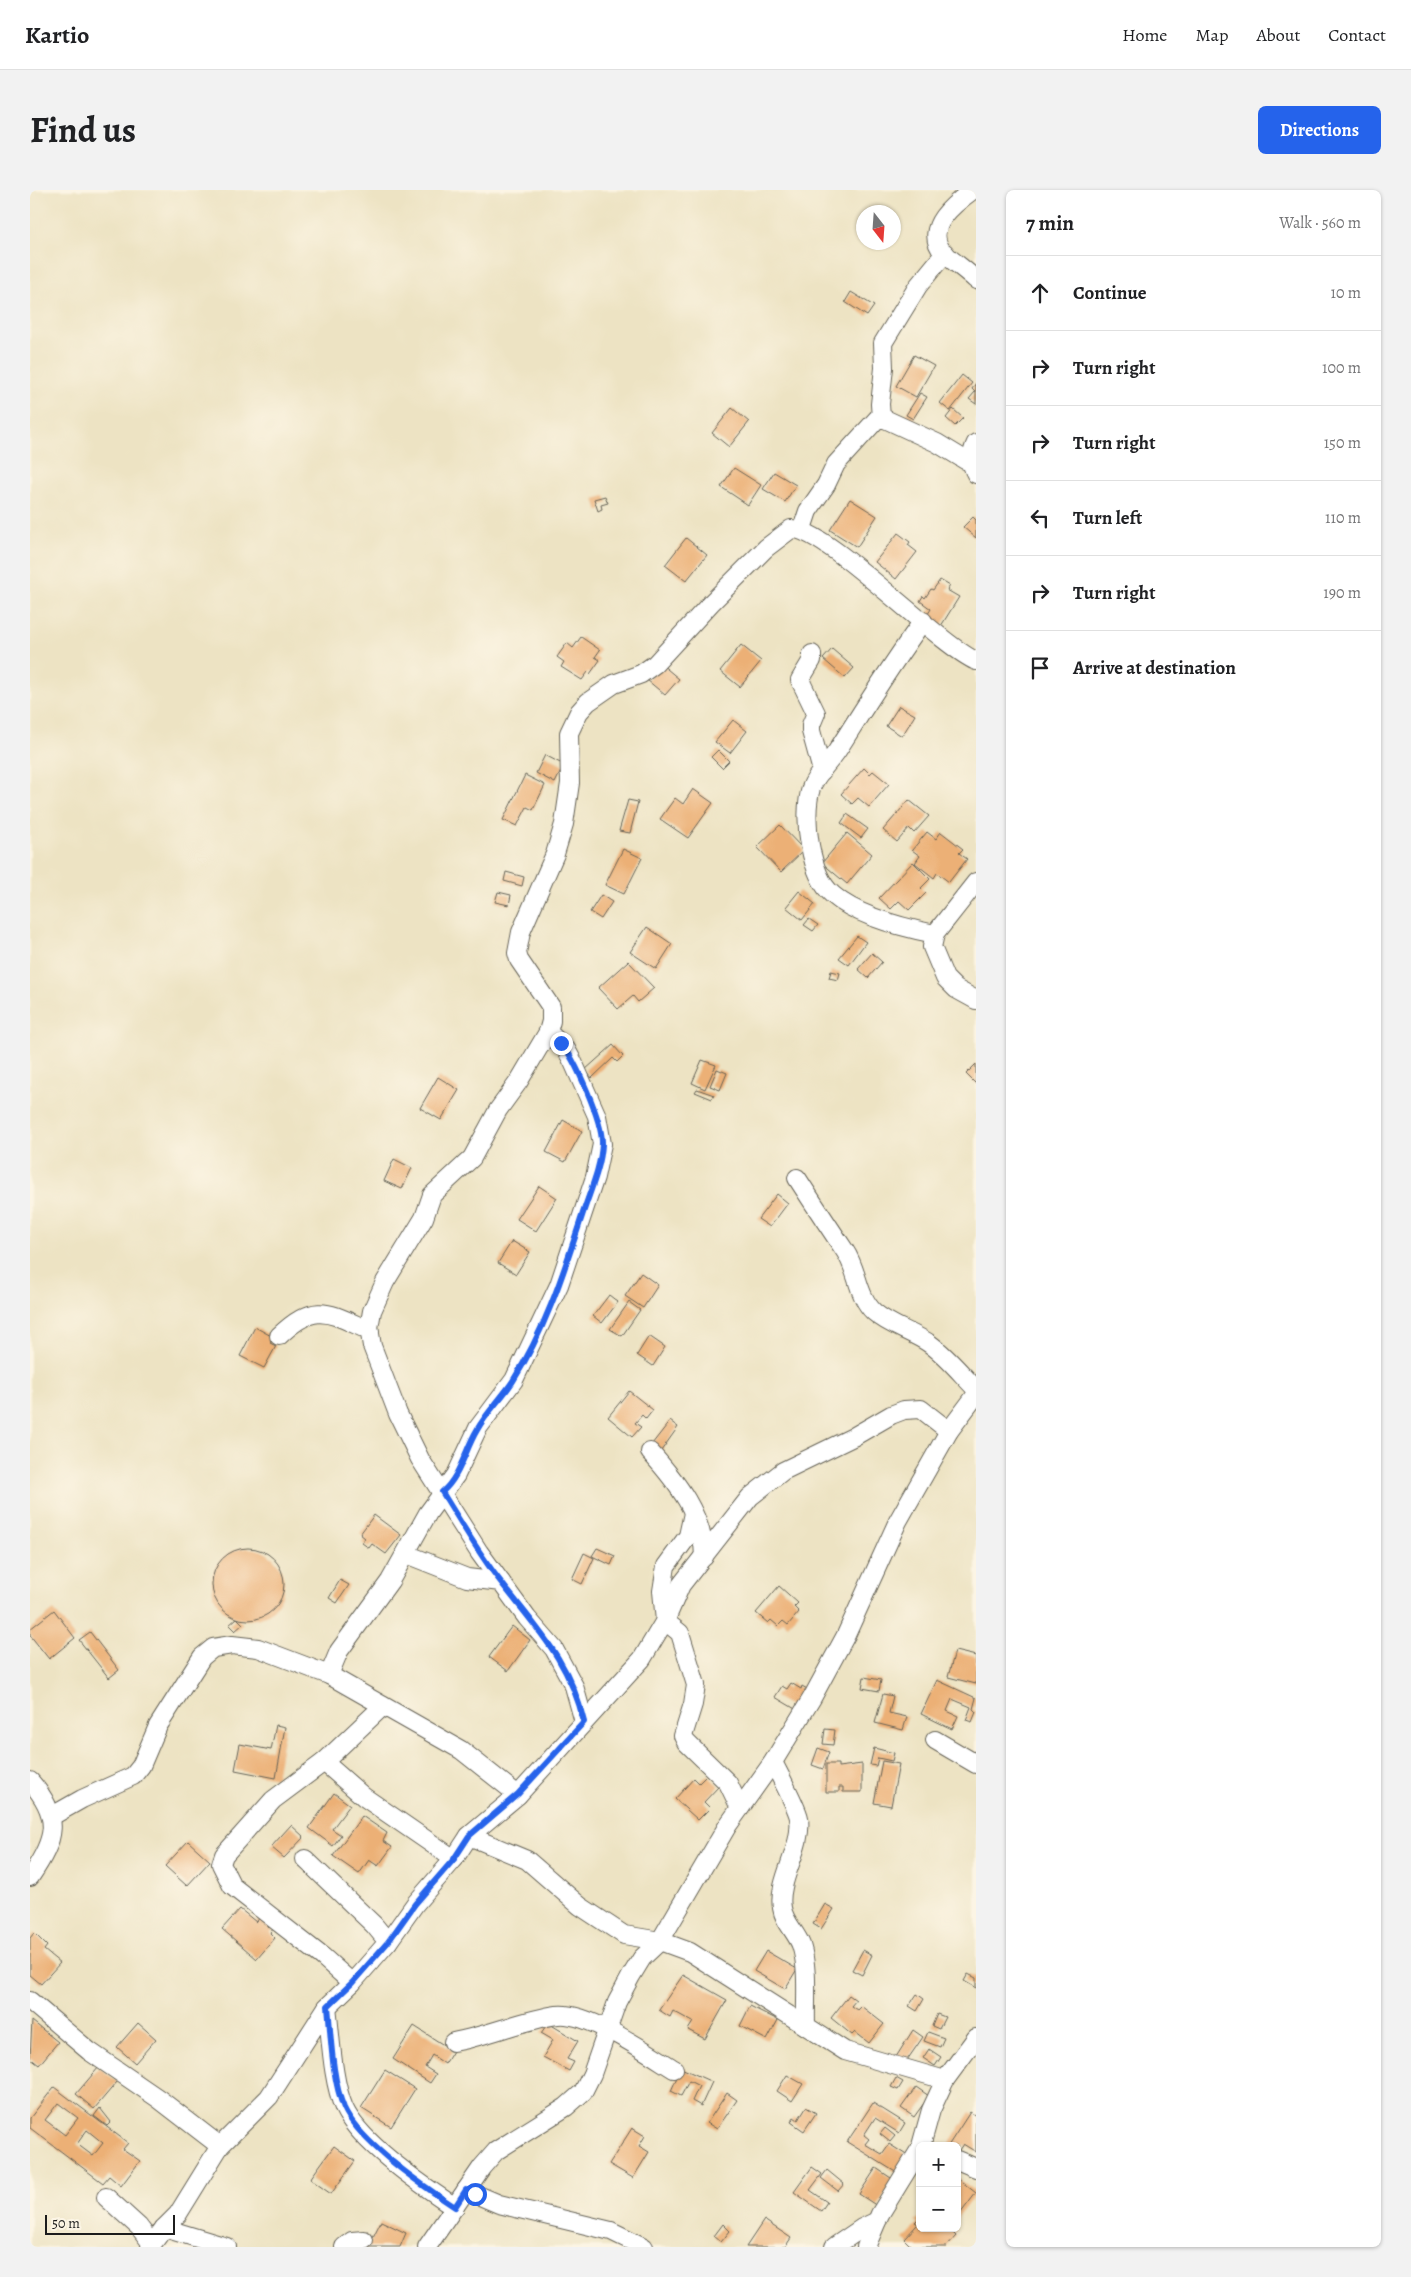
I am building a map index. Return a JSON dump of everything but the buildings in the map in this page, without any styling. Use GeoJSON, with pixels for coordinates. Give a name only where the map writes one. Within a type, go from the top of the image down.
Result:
{"type":"FeatureCollection","features":[{"type":"Feature","properties":{"kind":"street"},"geometry":{"type":"LineString","coordinates":[[973,190],[955,204],[936,228],[936,240],[945,253],[976,280]]}},
{"type":"Feature","properties":{"kind":"street"},"geometry":{"type":"LineString","coordinates":[[881,418],[880,404],[884,368],[883,344],[918,286],[945,253]]}},
{"type":"Feature","properties":{"kind":"street"},"geometry":{"type":"LineString","coordinates":[[881,418],[937,443],[974,467]]}},
{"type":"Feature","properties":{"kind":"street"},"geometry":{"type":"LineString","coordinates":[[802,529],[808,511],[826,485],[836,464],[874,422],[881,418]]}},
{"type":"Feature","properties":{"kind":"street"},"geometry":{"type":"LineString","coordinates":[[974,467],[972,453],[976,443]]}},
{"type":"Feature","properties":{"kind":"street"},"geometry":{"type":"LineString","coordinates":[[584,1722],[574,1686],[554,1649],[479,1552],[407,1433],[372,1346],[370,1332],[372,1311],[385,1282],[424,1218],[432,1195],[472,1158],[498,1110],[548,1032],[552,1021],[551,1007],[519,960],[517,953],[528,912],[555,854],[564,824],[570,783],[568,745],[572,724],[579,712],[593,698],[614,684],[641,674],[655,664],[711,603],[786,531],[802,529],[825,544],[923,621],[951,646],[976,661]]}},
{"type":"Feature","properties":{"kind":"street"},"geometry":{"type":"LineString","coordinates":[[923,621],[895,658],[836,753],[811,788],[808,828],[810,848],[822,884],[845,903],[900,926],[935,934]]}},
{"type":"Feature","properties":{"kind":"street"},"geometry":{"type":"LineString","coordinates":[[812,654],[812,660],[800,680],[816,712],[811,725],[811,731],[822,771]]}},
{"type":"Feature","properties":{"kind":"street"},"geometry":{"type":"LineString","coordinates":[[976,882],[935,934],[932,947],[945,978],[956,989],[976,1000]]}},
{"type":"Feature","properties":{"kind":"street"},"geometry":{"type":"LineString","coordinates":[[329,1675],[339,1652],[406,1554],[442,1492],[456,1475],[478,1428],[514,1380],[547,1314],[559,1285],[600,1158],[602,1134],[597,1116],[566,1049],[548,1032]]}},
{"type":"Feature","properties":{"kind":"street"},"geometry":{"type":"LineString","coordinates":[[797,1178],[853,1265],[865,1302],[875,1312],[929,1344],[951,1361],[976,1390]]}},
{"type":"Feature","properties":{"kind":"street"},"geometry":{"type":"LineString","coordinates":[[279,1336],[291,1324],[319,1313],[339,1316],[370,1332]]}},
{"type":"Feature","properties":{"kind":"street"},"geometry":{"type":"LineString","coordinates":[[427,2247],[482,2167],[496,2151],[566,2107],[583,2092],[592,2074],[606,2030],[631,1976],[642,1958],[660,1941],[740,1808],[773,1762],[842,1642],[898,1521],[949,1431],[976,1395]]}},
{"type":"Feature","properties":{"kind":"street"},"geometry":{"type":"LineString","coordinates":[[106,2198],[139,2227],[151,2246],[164,2228],[178,2214],[220,2146],[269,2097],[328,2006],[352,1983],[388,1942],[415,1904],[454,1859],[469,1836],[518,1794],[642,1659],[665,1621],[681,1585],[750,1497],[762,1486],[783,1471],[853,1437],[891,1415],[909,1409],[921,1409],[949,1431]]}},
{"type":"Feature","properties":{"kind":"street"},"geometry":{"type":"LineString","coordinates":[[650,1452],[670,1473],[698,1521],[704,1546],[704,1557]]}},
{"type":"Feature","properties":{"kind":"street"},"geometry":{"type":"LineString","coordinates":[[693,1513],[688,1536],[672,1556],[664,1571],[662,1591],[665,1621],[680,1633],[696,1685],[693,1704],[683,1736],[686,1742],[728,1783],[740,1808]]}},
{"type":"Feature","properties":{"kind":"street"},"geometry":{"type":"LineString","coordinates":[[406,1554],[467,1578],[501,1582]]}},
{"type":"Feature","properties":{"kind":"street"},"geometry":{"type":"LineString","coordinates":[[52,1816],[82,1799],[126,1781],[137,1772],[161,1720],[196,1664],[213,1648],[232,1645],[258,1648],[329,1675],[461,1750],[518,1794]]}},
{"type":"Feature","properties":{"kind":"street"},"geometry":{"type":"LineString","coordinates":[[352,1983],[323,1957],[232,1886],[221,1864],[224,1855],[273,1800],[324,1762],[383,1706]]}},
{"type":"Feature","properties":{"kind":"street"},"geometry":{"type":"LineString","coordinates":[[935,1740],[976,1764]]}},
{"type":"Feature","properties":{"kind":"street"},"geometry":{"type":"LineString","coordinates":[[324,1762],[345,1783],[454,1859]]}},
{"type":"Feature","properties":{"kind":"street"},"geometry":{"type":"LineString","coordinates":[[773,1762],[799,1820],[796,1844],[782,1892],[782,1907],[785,1918],[796,1933],[802,1948],[805,1977],[806,2026]]}},
{"type":"Feature","properties":{"kind":"street"},"geometry":{"type":"LineString","coordinates":[[30,1781],[50,1808],[52,1816],[52,1830],[38,1865],[30,1878]]}},
{"type":"Feature","properties":{"kind":"street"},"geometry":{"type":"LineString","coordinates":[[469,1836],[528,1860],[580,1906],[624,1936],[660,1941],[690,1952],[845,2051],[945,2080]]}},
{"type":"Feature","properties":{"kind":"street"},"geometry":{"type":"LineString","coordinates":[[305,1859],[374,1925],[388,1942]]}},
{"type":"Feature","properties":{"kind":"street"},"geometry":{"type":"LineString","coordinates":[[30,2001],[89,2051],[159,2099],[220,2146]]}},
{"type":"Feature","properties":{"kind":"street"},"geometry":{"type":"LineString","coordinates":[[328,2006],[337,2082],[341,2101],[352,2121],[390,2160],[455,2207]]}},
{"type":"Feature","properties":{"kind":"street"},"geometry":{"type":"LineString","coordinates":[[453,2042],[479,2038],[510,2027],[559,2015],[575,2017],[628,2040],[674,2069]]}},
{"type":"Feature","properties":{"kind":"street"},"geometry":{"type":"LineString","coordinates":[[922,2142],[931,2110],[945,2080],[976,2038]]}},
{"type":"Feature","properties":{"kind":"street"},"geometry":{"type":"LineString","coordinates":[[866,2247],[877,2221],[916,2155]]}},
{"type":"Feature","properties":{"kind":"street"},"geometry":{"type":"LineString","coordinates":[[961,2162],[976,2168]]}},
{"type":"Feature","properties":{"kind":"street"},"geometry":{"type":"LineString","coordinates":[[466,2190],[499,2204],[601,2228],[644,2247]]}},
{"type":"Feature","properties":{"kind":"street"},"geometry":{"type":"LineString","coordinates":[[834,2247],[862,2228],[877,2221]]}},
{"type":"Feature","properties":{"kind":"street"},"geometry":{"type":"LineString","coordinates":[[164,2228],[227,2247]]}},
{"type":"Feature","properties":{"kind":"street"},"geometry":{"type":"LineString","coordinates":[[344,2247],[352,2241],[364,2240]]}},
{"type":"Feature","properties":{"kind":"route"},"geometry":{"type":"LineString","coordinates":[[475,2194],[466,2190],[455,2207],[390,2160],[352,2121],[341,2101],[337,2082],[328,2006],[352,1983],[388,1942],[415,1904],[454,1859],[469,1836],[518,1794],[584,1722],[574,1686],[564,1664],[546,1637],[528,1618],[479,1552],[442,1492],[449,1487],[456,1475],[466,1450],[478,1428],[514,1380],[552,1305],[595,1177],[600,1158],[602,1134],[597,1116],[581,1079],[561,1043]]}}]}
